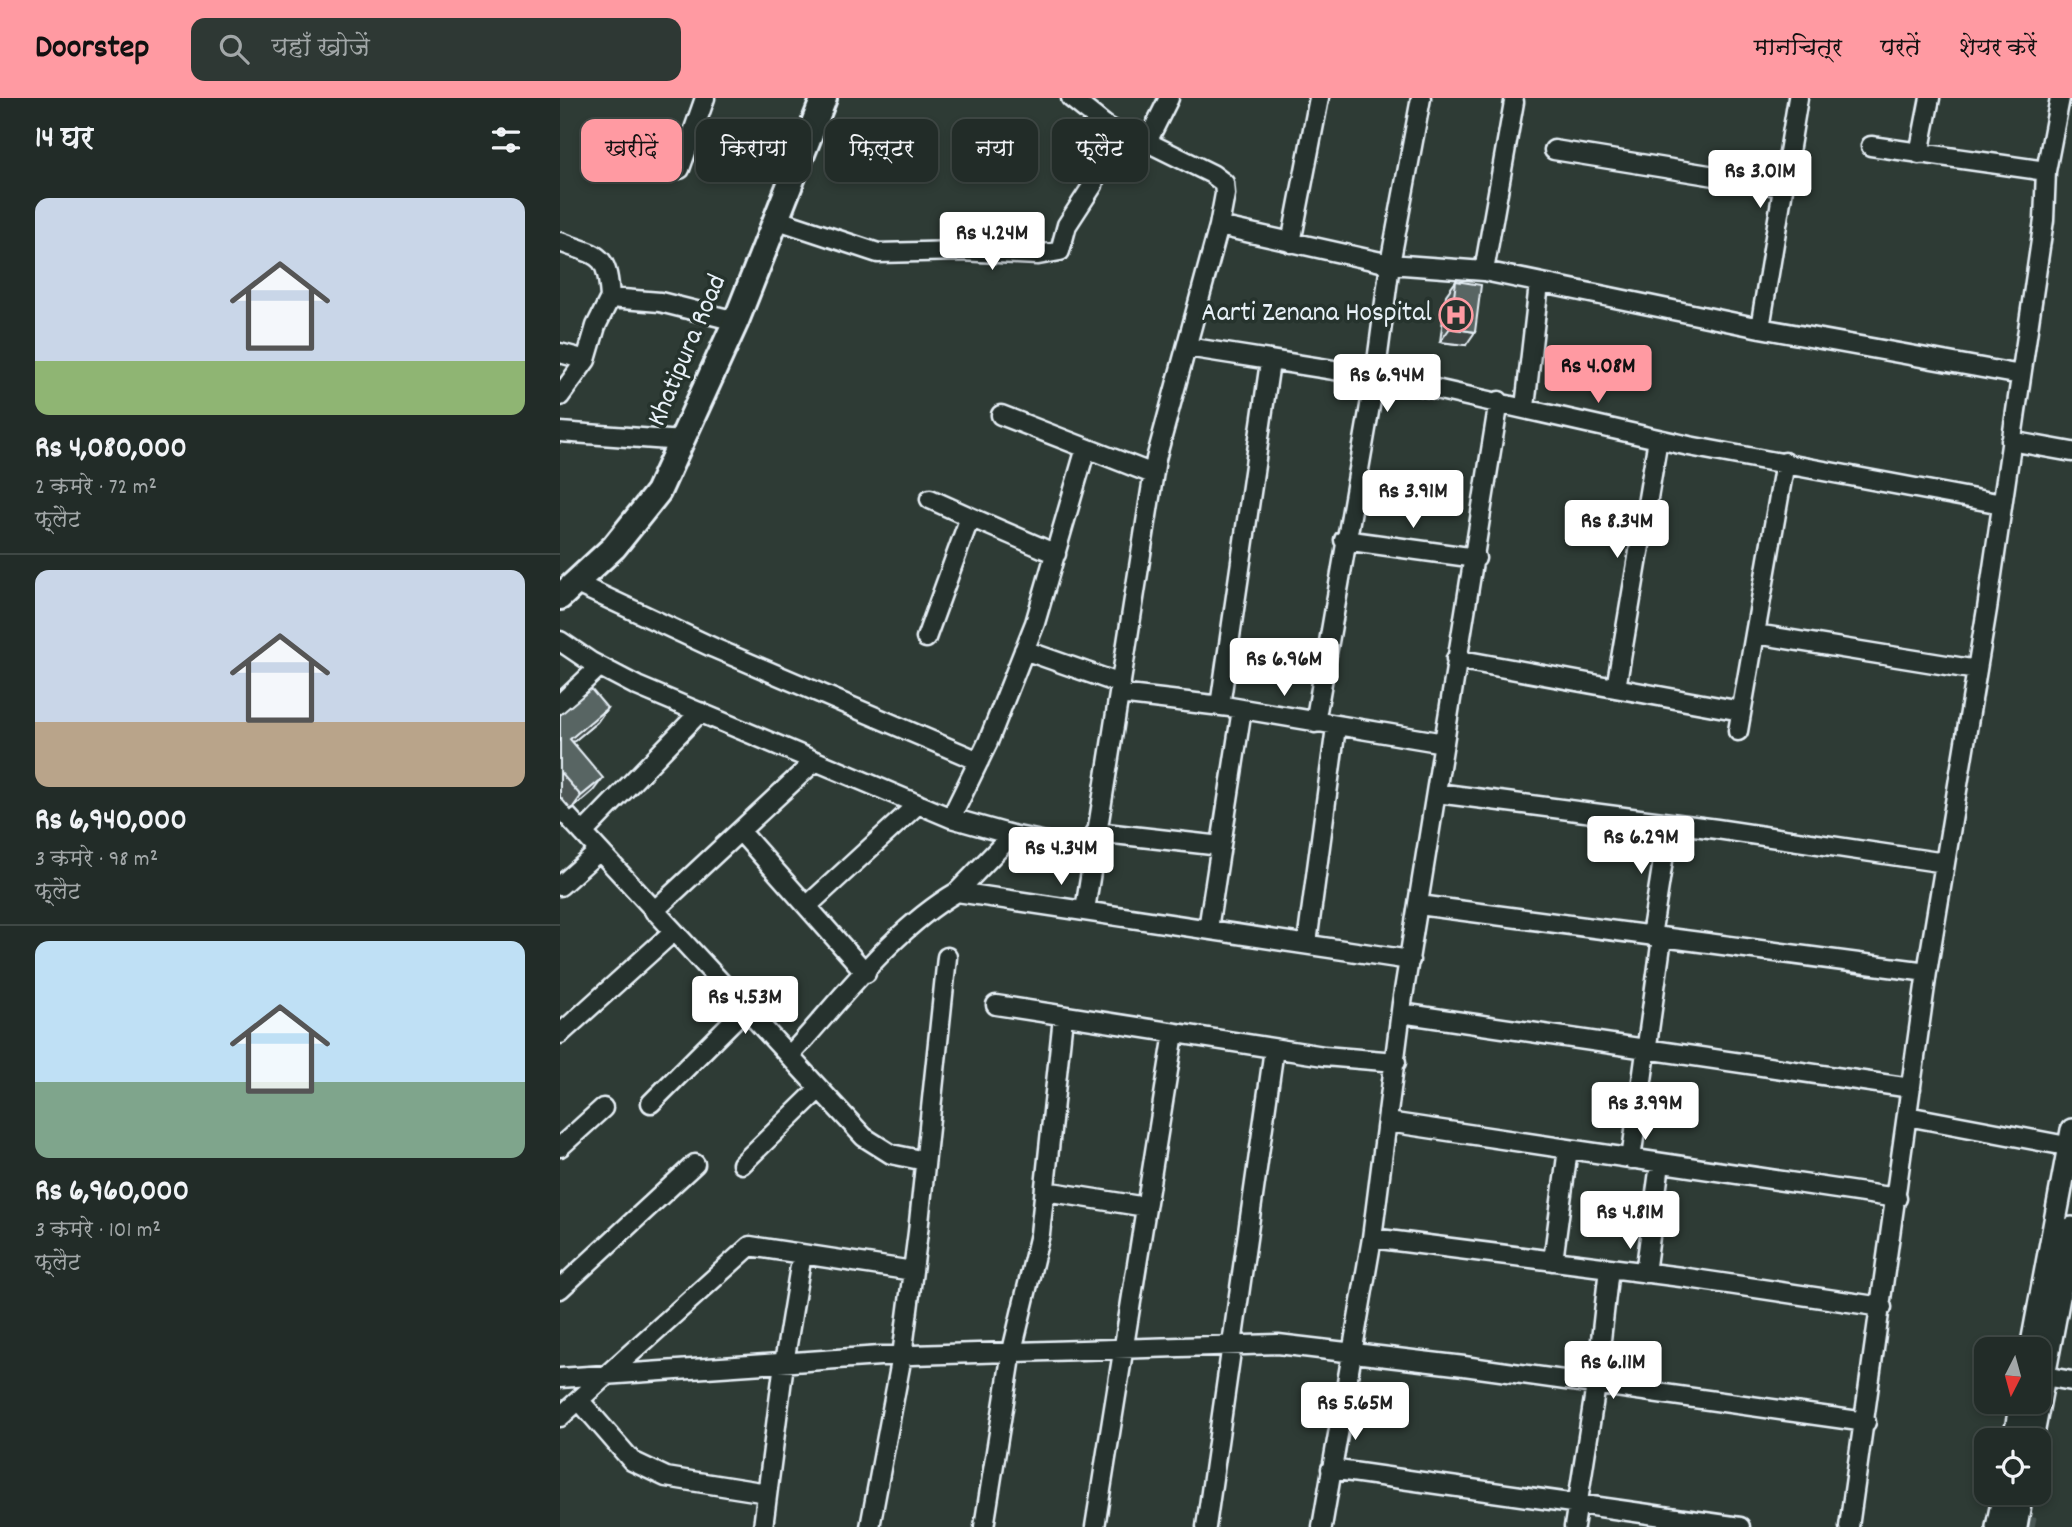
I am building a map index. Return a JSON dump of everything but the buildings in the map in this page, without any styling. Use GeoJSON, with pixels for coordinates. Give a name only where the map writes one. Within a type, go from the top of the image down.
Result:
{"type":"FeatureCollection","features":[{"type":"Feature","properties":{"kind":"main road","name":"Khatipura Road"},"geometry":{"type":"LineString","coordinates":[[567,590],[614,547],[658,492],[736,321],[824,98]]}},
{"type":"Feature","properties":{"kind":"street"},"geometry":{"type":"LineString","coordinates":[[682,163],[705,98]]}},
{"type":"Feature","properties":{"kind":"street"},"geometry":{"type":"LineString","coordinates":[[1071,98],[1097,119]]}},
{"type":"Feature","properties":{"kind":"street"},"geometry":{"type":"LineString","coordinates":[[1148,140],[1169,98]]}},
{"type":"Feature","properties":{"kind":"street"},"geometry":{"type":"LineString","coordinates":[[1315,723],[1344,540],[1375,377],[1390,264],[1421,98]]}},
{"type":"Feature","properties":{"kind":"street"},"geometry":{"type":"LineString","coordinates":[[1760,328],[1798,98]]}},
{"type":"Feature","properties":{"kind":"street"},"geometry":{"type":"LineString","coordinates":[[1919,154],[1930,98]]}},
{"type":"Feature","properties":{"kind":"street"},"geometry":{"type":"LineString","coordinates":[[1849,1527],[1866,1422],[1927,972],[1977,670],[2044,220],[2046,171],[2060,98]]}},
{"type":"Feature","properties":{"kind":"street"},"geometry":{"type":"LineString","coordinates":[[1291,243],[1314,99]]}},
{"type":"Feature","properties":{"kind":"street"},"geometry":{"type":"LineString","coordinates":[[1484,271],[1514,102]]}},
{"type":"Feature","properties":{"kind":"street"},"geometry":{"type":"LineString","coordinates":[[1085,910],[1153,474],[1219,226],[1225,194],[1224,183],[1212,174],[1148,142]]}},
{"type":"Feature","properties":{"kind":"street"},"geometry":{"type":"LineString","coordinates":[[1871,146],[2046,171]]}},
{"type":"Feature","properties":{"kind":"street"},"geometry":{"type":"LineString","coordinates":[[1554,150],[1783,187]]}},
{"type":"Feature","properties":{"kind":"street"},"geometry":{"type":"LineString","coordinates":[[775,219],[878,253],[961,251],[1038,255],[1060,251],[1067,225],[1094,182]]}},
{"type":"Feature","properties":{"kind":"street"},"geometry":{"type":"LineString","coordinates":[[1219,226],[1390,264],[1484,271],[1760,328],[2021,375]]}},
{"type":"Feature","properties":{"kind":"street"},"geometry":{"type":"LineString","coordinates":[[560,242],[600,257],[608,268],[610,298],[596,326],[586,360],[560,396]]}},
{"type":"Feature","properties":{"kind":"street"},"geometry":{"type":"LineString","coordinates":[[1525,407],[1539,284]]}},
{"type":"Feature","properties":{"kind":"street"},"geometry":{"type":"LineString","coordinates":[[610,298],[660,302],[736,321]]}},
{"type":"Feature","properties":{"kind":"street"},"geometry":{"type":"LineString","coordinates":[[1187,347],[1375,377],[1499,401],[1658,439],[2002,504]]}},
{"type":"Feature","properties":{"kind":"street"},"geometry":{"type":"LineString","coordinates":[[560,353],[586,360]]}},
{"type":"Feature","properties":{"kind":"street"},"geometry":{"type":"LineString","coordinates":[[1220,706],[1270,362]]}},
{"type":"Feature","properties":{"kind":"street"},"geometry":{"type":"LineString","coordinates":[[1322,1527],[1372,1238],[1401,1013],[1457,659],[1476,558],[1499,401]]}},
{"type":"Feature","properties":{"kind":"street"},"geometry":{"type":"LineString","coordinates":[[1001,415],[1153,474]]}},
{"type":"Feature","properties":{"kind":"street"},"geometry":{"type":"LineString","coordinates":[[560,432],[682,441]]}},
{"type":"Feature","properties":{"kind":"street"},"geometry":{"type":"LineString","coordinates":[[1616,688],[1658,439]]}},
{"type":"Feature","properties":{"kind":"street"},"geometry":{"type":"LineString","coordinates":[[2011,441],[2072,452]]}},
{"type":"Feature","properties":{"kind":"street"},"geometry":{"type":"LineString","coordinates":[[951,818],[979,761],[1024,650],[1056,554],[1086,448]]}},
{"type":"Feature","properties":{"kind":"street"},"geometry":{"type":"LineString","coordinates":[[1738,731],[1785,462]]}},
{"type":"Feature","properties":{"kind":"street"},"geometry":{"type":"LineString","coordinates":[[930,499],[1056,554]]}},
{"type":"Feature","properties":{"kind":"street"},"geometry":{"type":"LineString","coordinates":[[926,638],[970,517]]}},
{"type":"Feature","properties":{"kind":"street"},"geometry":{"type":"LineString","coordinates":[[1344,540],[1476,558]]}},
{"type":"Feature","properties":{"kind":"street"},"geometry":{"type":"LineString","coordinates":[[567,590],[714,648],[979,761]]}},
{"type":"Feature","properties":{"kind":"street"},"geometry":{"type":"LineString","coordinates":[[1756,634],[1977,670]]}},
{"type":"Feature","properties":{"kind":"street"},"geometry":{"type":"LineString","coordinates":[[560,641],[600,667],[951,818],[1012,835],[1094,852]]}},
{"type":"Feature","properties":{"kind":"street"},"geometry":{"type":"LineString","coordinates":[[1024,650],[1120,689],[1444,743]]}},
{"type":"Feature","properties":{"kind":"street"},"geometry":{"type":"LineString","coordinates":[[1457,659],[1741,711]]}},
{"type":"Feature","properties":{"kind":"street"},"geometry":{"type":"LineString","coordinates":[[560,704],[600,667]]}},
{"type":"Feature","properties":{"kind":"street"},"geometry":{"type":"LineString","coordinates":[[1208,929],[1241,709]]}},
{"type":"Feature","properties":{"kind":"street"},"geometry":{"type":"LineString","coordinates":[[583,833],[700,712]]}},
{"type":"Feature","properties":{"kind":"street"},"geometry":{"type":"LineString","coordinates":[[1307,943],[1336,727]]}},
{"type":"Feature","properties":{"kind":"street"},"geometry":{"type":"LineString","coordinates":[[654,911],[816,761]]}},
{"type":"Feature","properties":{"kind":"street"},"geometry":{"type":"LineString","coordinates":[[1437,793],[1945,863]]}},
{"type":"Feature","properties":{"kind":"street"},"geometry":{"type":"LineString","coordinates":[[807,906],[918,804]]}},
{"type":"Feature","properties":{"kind":"street"},"geometry":{"type":"LineString","coordinates":[[560,808],[864,1137],[891,1154],[925,1161]]}},
{"type":"Feature","properties":{"kind":"street"},"geometry":{"type":"LineString","coordinates":[[1631,1159],[1647,1048],[1669,823]]}},
{"type":"Feature","properties":{"kind":"street"},"geometry":{"type":"LineString","coordinates":[[740,831],[866,973]]}},
{"type":"Feature","properties":{"kind":"street"},"geometry":{"type":"LineString","coordinates":[[1096,832],[1221,846]]}},
{"type":"Feature","properties":{"kind":"street"},"geometry":{"type":"LineString","coordinates":[[790,1055],[909,927],[936,904],[957,892],[1012,835]]}},
{"type":"Feature","properties":{"kind":"street"},"geometry":{"type":"LineString","coordinates":[[560,886],[599,851]]}},
{"type":"Feature","properties":{"kind":"street"},"geometry":{"type":"LineString","coordinates":[[957,892],[1410,960]]}},
{"type":"Feature","properties":{"kind":"street"},"geometry":{"type":"LineString","coordinates":[[1419,905],[1927,972]]}},
{"type":"Feature","properties":{"kind":"street"},"geometry":{"type":"LineString","coordinates":[[560,1034],[673,932]]}},
{"type":"Feature","properties":{"kind":"street"},"geometry":{"type":"LineString","coordinates":[[870,1527],[902,1356],[947,957]]}},
{"type":"Feature","properties":{"kind":"street"},"geometry":{"type":"LineString","coordinates":[[996,1006],[1275,1049],[1396,1062]]}},
{"type":"Feature","properties":{"kind":"street"},"geometry":{"type":"LineString","coordinates":[[652,1103],[746,1009]]}},
{"type":"Feature","properties":{"kind":"street"},"geometry":{"type":"LineString","coordinates":[[1401,1013],[1911,1088]]}},
{"type":"Feature","properties":{"kind":"street"},"geometry":{"type":"LineString","coordinates":[[984,1527],[1012,1351],[1040,1234],[1063,1017]]}},
{"type":"Feature","properties":{"kind":"street"},"geometry":{"type":"LineString","coordinates":[[1095,1527],[1174,1033]]}},
{"type":"Feature","properties":{"kind":"street"},"geometry":{"type":"LineString","coordinates":[[1206,1527],[1275,1049]]}},
{"type":"Feature","properties":{"kind":"street"},"geometry":{"type":"LineString","coordinates":[[742,1164],[819,1089]]}},
{"type":"Feature","properties":{"kind":"street"},"geometry":{"type":"LineString","coordinates":[[560,1147],[603,1108]]}},
{"type":"Feature","properties":{"kind":"street"},"geometry":{"type":"LineString","coordinates":[[1907,1116],[2071,1141],[2033,1337]]}},
{"type":"Feature","properties":{"kind":"street"},"geometry":{"type":"LineString","coordinates":[[1388,1122],[1897,1198]]}},
{"type":"Feature","properties":{"kind":"street"},"geometry":{"type":"LineString","coordinates":[[1553,1261],[1568,1149]]}},
{"type":"Feature","properties":{"kind":"street"},"geometry":{"type":"LineString","coordinates":[[560,1289],[695,1164]]}},
{"type":"Feature","properties":{"kind":"street"},"geometry":{"type":"LineString","coordinates":[[1645,1272],[1660,1164]]}},
{"type":"Feature","properties":{"kind":"street"},"geometry":{"type":"LineString","coordinates":[[1045,1191],[1146,1207]]}},
{"type":"Feature","properties":{"kind":"street"},"geometry":{"type":"LineString","coordinates":[[2051,1339],[2072,1228]]}},
{"type":"Feature","properties":{"kind":"street"},"geometry":{"type":"LineString","coordinates":[[1372,1238],[1645,1272],[1882,1307]]}},
{"type":"Feature","properties":{"kind":"street"},"geometry":{"type":"LineString","coordinates":[[560,1418],[750,1246],[913,1271]]}},
{"type":"Feature","properties":{"kind":"street"},"geometry":{"type":"LineString","coordinates":[[763,1527],[784,1363],[802,1254]]}},
{"type":"Feature","properties":{"kind":"street"},"geometry":{"type":"LineString","coordinates":[[1574,1527],[1596,1385],[1609,1268]]}},
{"type":"Feature","properties":{"kind":"street"},"geometry":{"type":"LineString","coordinates":[[560,1378],[902,1356],[1278,1344],[1866,1422]]}},
{"type":"Feature","properties":{"kind":"street"},"geometry":{"type":"LineString","coordinates":[[2051,1377],[2072,1381]]}},
{"type":"Feature","properties":{"kind":"street"},"geometry":{"type":"LineString","coordinates":[[579,1400],[632,1461],[666,1477],[767,1493]]}},
{"type":"Feature","properties":{"kind":"street"},"geometry":{"type":"LineString","coordinates":[[1331,1469],[1740,1527]]}},
{"type":"Feature","properties":{"kind":"street"},"geometry":{"type":"LineString","coordinates":[[1997,1527],[2002,1505]]}},
{"type":"Feature","properties":{"kind":"street"},"geometry":{"type":"LineString","coordinates":[[2016,1527],[2020,1505]]}},
{"type":"Feature","properties":{"kind":"tunnel"},"geometry":{"type":"LineString","coordinates":[[2017,1523],[2036,1527]]}},
{"type":"Feature","properties":{"kind":"place","name":"Aarti Zenana Hospital"},"geometry":{"type":"Point","coordinates":[1456,315]}}]}
